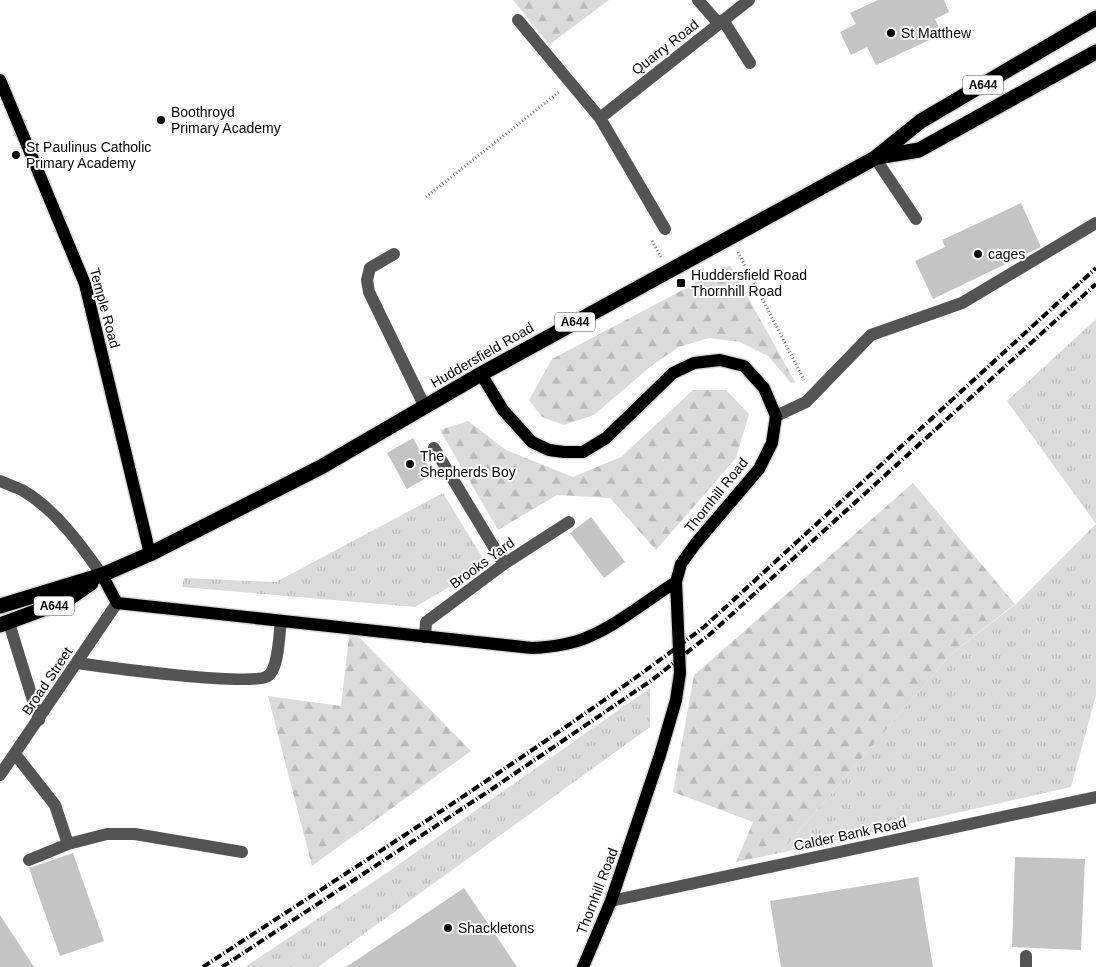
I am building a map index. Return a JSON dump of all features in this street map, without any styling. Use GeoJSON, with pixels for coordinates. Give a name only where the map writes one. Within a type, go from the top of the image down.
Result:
{"type":"FeatureCollection","features":[{"type":"Feature","properties":{"kind":"highway","name":"Huddersfield Road"},"geometry":{"type":"LineString","coordinates":[[0,606],[102,575],[150,554],[321,467],[481,374],[875,158],[921,121],[1096,18]]}},
{"type":"Feature","properties":{"kind":"highway","name":"Huddersfield Road"},"geometry":{"type":"LineString","coordinates":[[875,158],[919,150],[1096,52]]}},
{"type":"Feature","properties":{"kind":"highway","name":"Huddersfield Road"},"geometry":{"type":"LineString","coordinates":[[4,624],[65,601],[102,575]]}},
{"type":"Feature","properties":{"kind":"main road","name":"Temple Road"},"geometry":{"type":"LineString","coordinates":[[0,80],[85,284],[150,554]]}},
{"type":"Feature","properties":{"kind":"main road"},"geometry":{"type":"LineString","coordinates":[[481,374],[503,410],[532,442],[549,450],[583,452],[606,438],[673,373],[694,363],[720,360],[744,366],[764,388],[776,416]]}},
{"type":"Feature","properties":{"kind":"main road","name":"Thornhill Road"},"geometry":{"type":"LineString","coordinates":[[583,967],[611,901],[660,755],[676,700],[680,673],[676,582],[681,564],[759,469],[772,443],[776,416]]}},
{"type":"Feature","properties":{"kind":"main road"},"geometry":{"type":"LineString","coordinates":[[102,575],[117,603],[532,648],[560,646],[587,638],[615,624],[676,582]]}},
{"type":"Feature","properties":{"kind":"street"},"geometry":{"type":"LineString","coordinates":[[698,0],[721,22],[750,63]]}},
{"type":"Feature","properties":{"kind":"street","name":"Quarry Road"},"geometry":{"type":"LineString","coordinates":[[600,118],[749,0]]}},
{"type":"Feature","properties":{"kind":"street"},"geometry":{"type":"LineString","coordinates":[[518,20],[600,118],[665,229]]}},
{"type":"Feature","properties":{"kind":"street"},"geometry":{"type":"LineString","coordinates":[[875,158],[916,219]]}},
{"type":"Feature","properties":{"kind":"street"},"geometry":{"type":"LineString","coordinates":[[776,416],[806,402],[871,335],[962,303],[1096,223]]}},
{"type":"Feature","properties":{"kind":"street"},"geometry":{"type":"LineString","coordinates":[[394,254],[370,268],[367,280],[369,292],[425,406]]}},
{"type":"Feature","properties":{"kind":"street"},"geometry":{"type":"LineString","coordinates":[[434,448],[504,564]]}},
{"type":"Feature","properties":{"kind":"street"},"geometry":{"type":"LineString","coordinates":[[0,481],[22,490],[46,509],[79,542],[102,575]]}},
{"type":"Feature","properties":{"kind":"street","name":"Brooks Yard"},"geometry":{"type":"LineString","coordinates":[[425,637],[426,622],[504,564],[569,522]]}},
{"type":"Feature","properties":{"kind":"street","name":"Broad Street"},"geometry":{"type":"LineString","coordinates":[[0,775],[117,603]]}},
{"type":"Feature","properties":{"kind":"street"},"geometry":{"type":"LineString","coordinates":[[77,663],[144,672],[216,678],[259,679],[267,677],[273,670],[281,621]]}},
{"type":"Feature","properties":{"kind":"street"},"geometry":{"type":"LineString","coordinates":[[4,624],[39,720]]}},
{"type":"Feature","properties":{"kind":"street"},"geometry":{"type":"LineString","coordinates":[[15,754],[55,805],[68,844]]}},
{"type":"Feature","properties":{"kind":"street","name":"Calder Bank Road"},"geometry":{"type":"LineString","coordinates":[[611,901],[1096,797]]}},
{"type":"Feature","properties":{"kind":"street"},"geometry":{"type":"LineString","coordinates":[[29,860],[68,844],[107,834],[121,833],[242,852]]}},
{"type":"Feature","properties":{"kind":"path"},"geometry":{"type":"LineString","coordinates":[[426,197],[570,83]]}},
{"type":"Feature","properties":{"kind":"path"},"geometry":{"type":"LineString","coordinates":[[730,237],[812,396]]}},
{"type":"Feature","properties":{"kind":"green space"},"geometry":{"type":"Polygon","coordinates":[[[513,0],[609,0],[549,45],[513,0]]]}},
{"type":"Feature","properties":{"kind":"green space"},"geometry":{"type":"Polygon","coordinates":[[[730,265],[795,382],[791,383],[768,356],[740,342],[709,338],[679,347],[651,366],[594,415],[564,425],[542,417],[529,400],[552,359],[730,265]]]}},
{"type":"Feature","properties":{"kind":"green space"},"geometry":{"type":"Polygon","coordinates":[[[1096,319],[1096,524],[1007,401],[1096,319]]]}},
{"type":"Feature","properties":{"kind":"green space"},"geometry":{"type":"Polygon","coordinates":[[[693,390],[726,390],[749,414],[736,458],[656,550],[610,498],[557,495],[498,530],[440,430],[468,421],[506,450],[573,477],[621,457],[693,390]]]}},
{"type":"Feature","properties":{"kind":"green space"},"geometry":{"type":"Polygon","coordinates":[[[913,483],[1015,604],[951,654],[780,853],[736,862],[753,822],[673,792],[694,675],[913,483]]]}},
{"type":"Feature","properties":{"kind":"green space"},"geometry":{"type":"Polygon","coordinates":[[[443,493],[487,565],[415,607],[182,587],[184,578],[276,582],[443,493]]]}},
{"type":"Feature","properties":{"kind":"green space"},"geometry":{"type":"Polygon","coordinates":[[[1096,524],[1096,695],[1071,787],[780,853],[951,654],[1016,604],[1096,524]]]}},
{"type":"Feature","properties":{"kind":"green space"},"geometry":{"type":"Polygon","coordinates":[[[350,628],[471,751],[312,866],[268,696],[341,706],[350,628]]]}},
{"type":"Feature","properties":{"kind":"green space"},"geometry":{"type":"Polygon","coordinates":[[[650,688],[650,727],[318,967],[245,967],[388,872],[650,688]]]}},
{"type":"Feature","properties":{"kind":"building","name":"St Matthew"},"geometry":{"type":"Polygon","coordinates":[[[878,0],[944,0],[949,12],[935,19],[942,34],[876,65],[867,47],[851,55],[840,32],[856,24],[850,13],[878,0]]]}},
{"type":"Feature","properties":{"kind":"building","name":"cages"},"geometry":{"type":"Polygon","coordinates":[[[1021,203],[1041,247],[933,299],[915,261],[945,247],[942,240],[1021,203]]]}},
{"type":"Feature","properties":{"kind":"building","name":"The Shepherds Boy"},"geometry":{"type":"Polygon","coordinates":[[[413,438],[433,474],[407,489],[387,453],[413,438]]]}},
{"type":"Feature","properties":{"kind":"building"},"geometry":{"type":"Polygon","coordinates":[[[591,517],[625,562],[604,578],[570,533],[591,517]]]}},
{"type":"Feature","properties":{"kind":"building"},"geometry":{"type":"Polygon","coordinates":[[[73,853],[104,941],[60,956],[29,868],[73,853]]]}},
{"type":"Feature","properties":{"kind":"building"},"geometry":{"type":"Polygon","coordinates":[[[1015,857],[1085,859],[1081,950],[1012,947],[1015,857]]]}},
{"type":"Feature","properties":{"kind":"building"},"geometry":{"type":"Polygon","coordinates":[[[918,877],[933,967],[781,967],[770,901],[918,877]]]}},
{"type":"Feature","properties":{"kind":"building","name":"Shackletons"},"geometry":{"type":"Polygon","coordinates":[[[464,888],[517,967],[346,967],[464,888]]]}},
{"type":"Feature","properties":{"kind":"building"},"geometry":{"type":"Polygon","coordinates":[[[0,915],[34,967],[0,967],[0,915]]]}},
{"type":"Feature","properties":{"kind":"railway"},"geometry":{"type":"LineString","coordinates":[[203,967],[519,759],[704,627],[1096,268]]}},
{"type":"Feature","properties":{"kind":"railway"},"geometry":{"type":"LineString","coordinates":[[222,967],[489,791],[652,680],[709,635],[1096,284]]}},
{"type":"Feature","properties":{"kind":"place","name":"St Matthew"},"geometry":{"type":"Point","coordinates":[891,33]}},
{"type":"Feature","properties":{"kind":"place","name":"Boothroyd Primary Academy"},"geometry":{"type":"Point","coordinates":[161,120]}},
{"type":"Feature","properties":{"kind":"place","name":"St Paulinus Catholic Primary Academy"},"geometry":{"type":"Point","coordinates":[16,155]}},
{"type":"Feature","properties":{"kind":"place","name":"cages"},"geometry":{"type":"Point","coordinates":[978,254]}},
{"type":"Feature","properties":{"kind":"place","name":"Huddersfield Road Thornhill Road"},"geometry":{"type":"Point","coordinates":[681,283]}},
{"type":"Feature","properties":{"kind":"place","name":"The Shepherds Boy"},"geometry":{"type":"Point","coordinates":[410,464]}},
{"type":"Feature","properties":{"kind":"place","name":"Shackletons"},"geometry":{"type":"Point","coordinates":[448,928]}}]}
